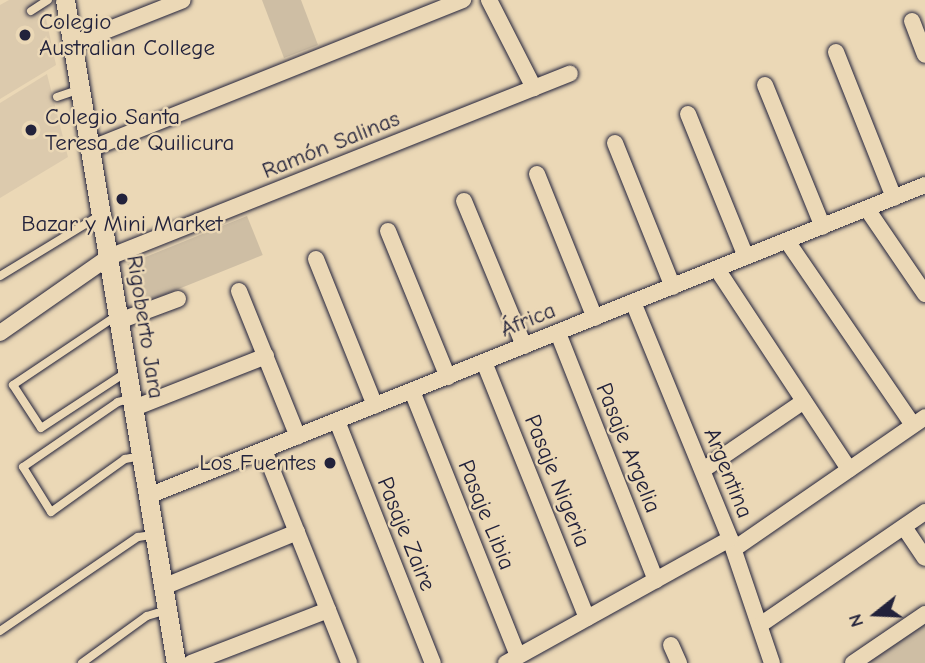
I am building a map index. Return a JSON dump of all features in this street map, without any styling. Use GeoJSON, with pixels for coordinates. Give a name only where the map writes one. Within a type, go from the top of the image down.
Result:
{"type":"FeatureCollection","features":[{"type":"Feature","properties":{"kind":"street","name":"Rigoberto Jara"},"geometry":{"type":"LineString","coordinates":[[65,0],[176,663]]}},
{"type":"Feature","properties":{"kind":"street"},"geometry":{"type":"LineString","coordinates":[[72,44],[183,0]]}},
{"type":"Feature","properties":{"kind":"street"},"geometry":{"type":"LineString","coordinates":[[90,149],[463,0]]}},
{"type":"Feature","properties":{"kind":"street"},"geometry":{"type":"LineString","coordinates":[[489,0],[534,88]]}},
{"type":"Feature","properties":{"kind":"street"},"geometry":{"type":"LineString","coordinates":[[912,21],[925,55]]}},
{"type":"Feature","properties":{"kind":"street"},"geometry":{"type":"LineString","coordinates":[[836,52],[894,198]]}},
{"type":"Feature","properties":{"kind":"street","name":"Ramón Salinas"},"geometry":{"type":"LineString","coordinates":[[0,333],[109,257],[570,74]]}},
{"type":"Feature","properties":{"kind":"street"},"geometry":{"type":"LineString","coordinates":[[765,85],[823,227]]}},
{"type":"Feature","properties":{"kind":"street"},"geometry":{"type":"LineString","coordinates":[[688,114],[746,257]]}},
{"type":"Feature","properties":{"kind":"street"},"geometry":{"type":"LineString","coordinates":[[615,143],[673,287]]}},
{"type":"Feature","properties":{"kind":"street"},"geometry":{"type":"LineString","coordinates":[[537,174],[595,318]]}},
{"type":"Feature","properties":{"kind":"street","name":"África"},"geometry":{"type":"LineString","coordinates":[[148,496],[925,185]]}},
{"type":"Feature","properties":{"kind":"street"},"geometry":{"type":"LineString","coordinates":[[464,201],[524,346]]}},
{"type":"Feature","properties":{"kind":"street"},"geometry":{"type":"LineString","coordinates":[[867,209],[925,295]]}},
{"type":"Feature","properties":{"kind":"street"},"geometry":{"type":"LineString","coordinates":[[388,231],[448,377]]}},
{"type":"Feature","properties":{"kind":"street"},"geometry":{"type":"LineString","coordinates":[[512,660],[656,580],[732,544],[919,421],[787,241]]}},
{"type":"Feature","properties":{"kind":"street"},"geometry":{"type":"LineString","coordinates":[[316,259],[375,406]]}},
{"type":"Feature","properties":{"kind":"street"},"geometry":{"type":"LineString","coordinates":[[717,269],[849,469]]}},
{"type":"Feature","properties":{"kind":"street"},"geometry":{"type":"LineString","coordinates":[[239,291],[298,437]]}},
{"type":"Feature","properties":{"kind":"street"},"geometry":{"type":"LineString","coordinates":[[119,318],[178,299]]}},
{"type":"Feature","properties":{"kind":"street","name":"Argentina"},"geometry":{"type":"LineString","coordinates":[[633,302],[732,544],[772,663]]}},
{"type":"Feature","properties":{"kind":"street","name":"Pasaje Argelia"},"geometry":{"type":"LineString","coordinates":[[558,332],[656,580]]}},
{"type":"Feature","properties":{"kind":"street"},"geometry":{"type":"LineString","coordinates":[[133,403],[265,356]]}},
{"type":"Feature","properties":{"kind":"street","name":"Pasaje Nigeria"},"geometry":{"type":"LineString","coordinates":[[484,362],[587,618]]}},
{"type":"Feature","properties":{"kind":"street","name":"Pasaje Libia"},"geometry":{"type":"LineString","coordinates":[[412,391],[512,660]]}},
{"type":"Feature","properties":{"kind":"street"},"geometry":{"type":"LineString","coordinates":[[703,470],[804,401]]}},
{"type":"Feature","properties":{"kind":"street","name":"Pasaje Zaire"},"geometry":{"type":"LineString","coordinates":[[337,421],[433,663]]}},
{"type":"Feature","properties":{"kind":"street"},"geometry":{"type":"LineString","coordinates":[[264,450],[349,663]]}},
{"type":"Feature","properties":{"kind":"street"},"geometry":{"type":"LineString","coordinates":[[760,625],[925,512]]}},
{"type":"Feature","properties":{"kind":"street"},"geometry":{"type":"LineString","coordinates":[[904,527],[925,558]]}},
{"type":"Feature","properties":{"kind":"street"},"geometry":{"type":"LineString","coordinates":[[163,587],[297,532]]}},
{"type":"Feature","properties":{"kind":"street"},"geometry":{"type":"LineString","coordinates":[[191,663],[328,610]]}},
{"type":"Feature","properties":{"kind":"street"},"geometry":{"type":"LineString","coordinates":[[853,663],[925,614]]}},
{"type":"Feature","properties":{"kind":"street"},"geometry":{"type":"LineString","coordinates":[[671,645],[679,663]]}},
{"type":"Feature","properties":{"kind":"lane"},"geometry":{"type":"LineString","coordinates":[[31,11],[48,0]]}},
{"type":"Feature","properties":{"kind":"lane"},"geometry":{"type":"LineString","coordinates":[[57,97],[80,89]]}},
{"type":"Feature","properties":{"kind":"lane"},"geometry":{"type":"LineString","coordinates":[[0,276],[102,214]]}},
{"type":"Feature","properties":{"kind":"lane"},"geometry":{"type":"LineString","coordinates":[[119,318],[13,385],[41,428],[128,372]]}},
{"type":"Feature","properties":{"kind":"lane"},"geometry":{"type":"LineString","coordinates":[[133,403],[118,402],[23,467],[51,512],[125,459],[142,456]]}},
{"type":"Feature","properties":{"kind":"lane"},"geometry":{"type":"LineString","coordinates":[[0,631],[138,537],[155,534]]}},
{"type":"Feature","properties":{"kind":"lane"},"geometry":{"type":"LineString","coordinates":[[82,663],[147,616],[167,610]]}},
{"type":"Feature","properties":{"kind":"shaded area","name":"Colegio Australian College"},"geometry":{"type":"Polygon","coordinates":[[[9,0],[42,0],[56,65],[0,99],[0,5],[9,0]]]}},
{"type":"Feature","properties":{"kind":"shaded area"},"geometry":{"type":"Polygon","coordinates":[[[262,0],[301,0],[318,45],[284,58],[262,0]]]}},
{"type":"Feature","properties":{"kind":"shaded area","name":"Colegio Santa Teresa de Quilicura"},"geometry":{"type":"Polygon","coordinates":[[[47,74],[68,157],[0,198],[0,103],[47,74]]]}},
{"type":"Feature","properties":{"kind":"shaded area"},"geometry":{"type":"Polygon","coordinates":[[[247,216],[263,255],[143,303],[127,264],[247,216]]]}},
{"type":"Feature","properties":{"kind":"shaded area"},"geometry":{"type":"Polygon","coordinates":[[[925,624],[925,663],[868,663],[925,624]]]}},
{"type":"Feature","properties":{"kind":"place","name":"Colegio Australian College"},"geometry":{"type":"Point","coordinates":[25,35]}},
{"type":"Feature","properties":{"kind":"place","name":"Colegio Santa Teresa de Quilicura"},"geometry":{"type":"Point","coordinates":[31,130]}},
{"type":"Feature","properties":{"kind":"place","name":"Bazar y Mini Market"},"geometry":{"type":"Point","coordinates":[122,199]}},
{"type":"Feature","properties":{"kind":"place","name":"Los Fuentes"},"geometry":{"type":"Point","coordinates":[330,463]}}]}
